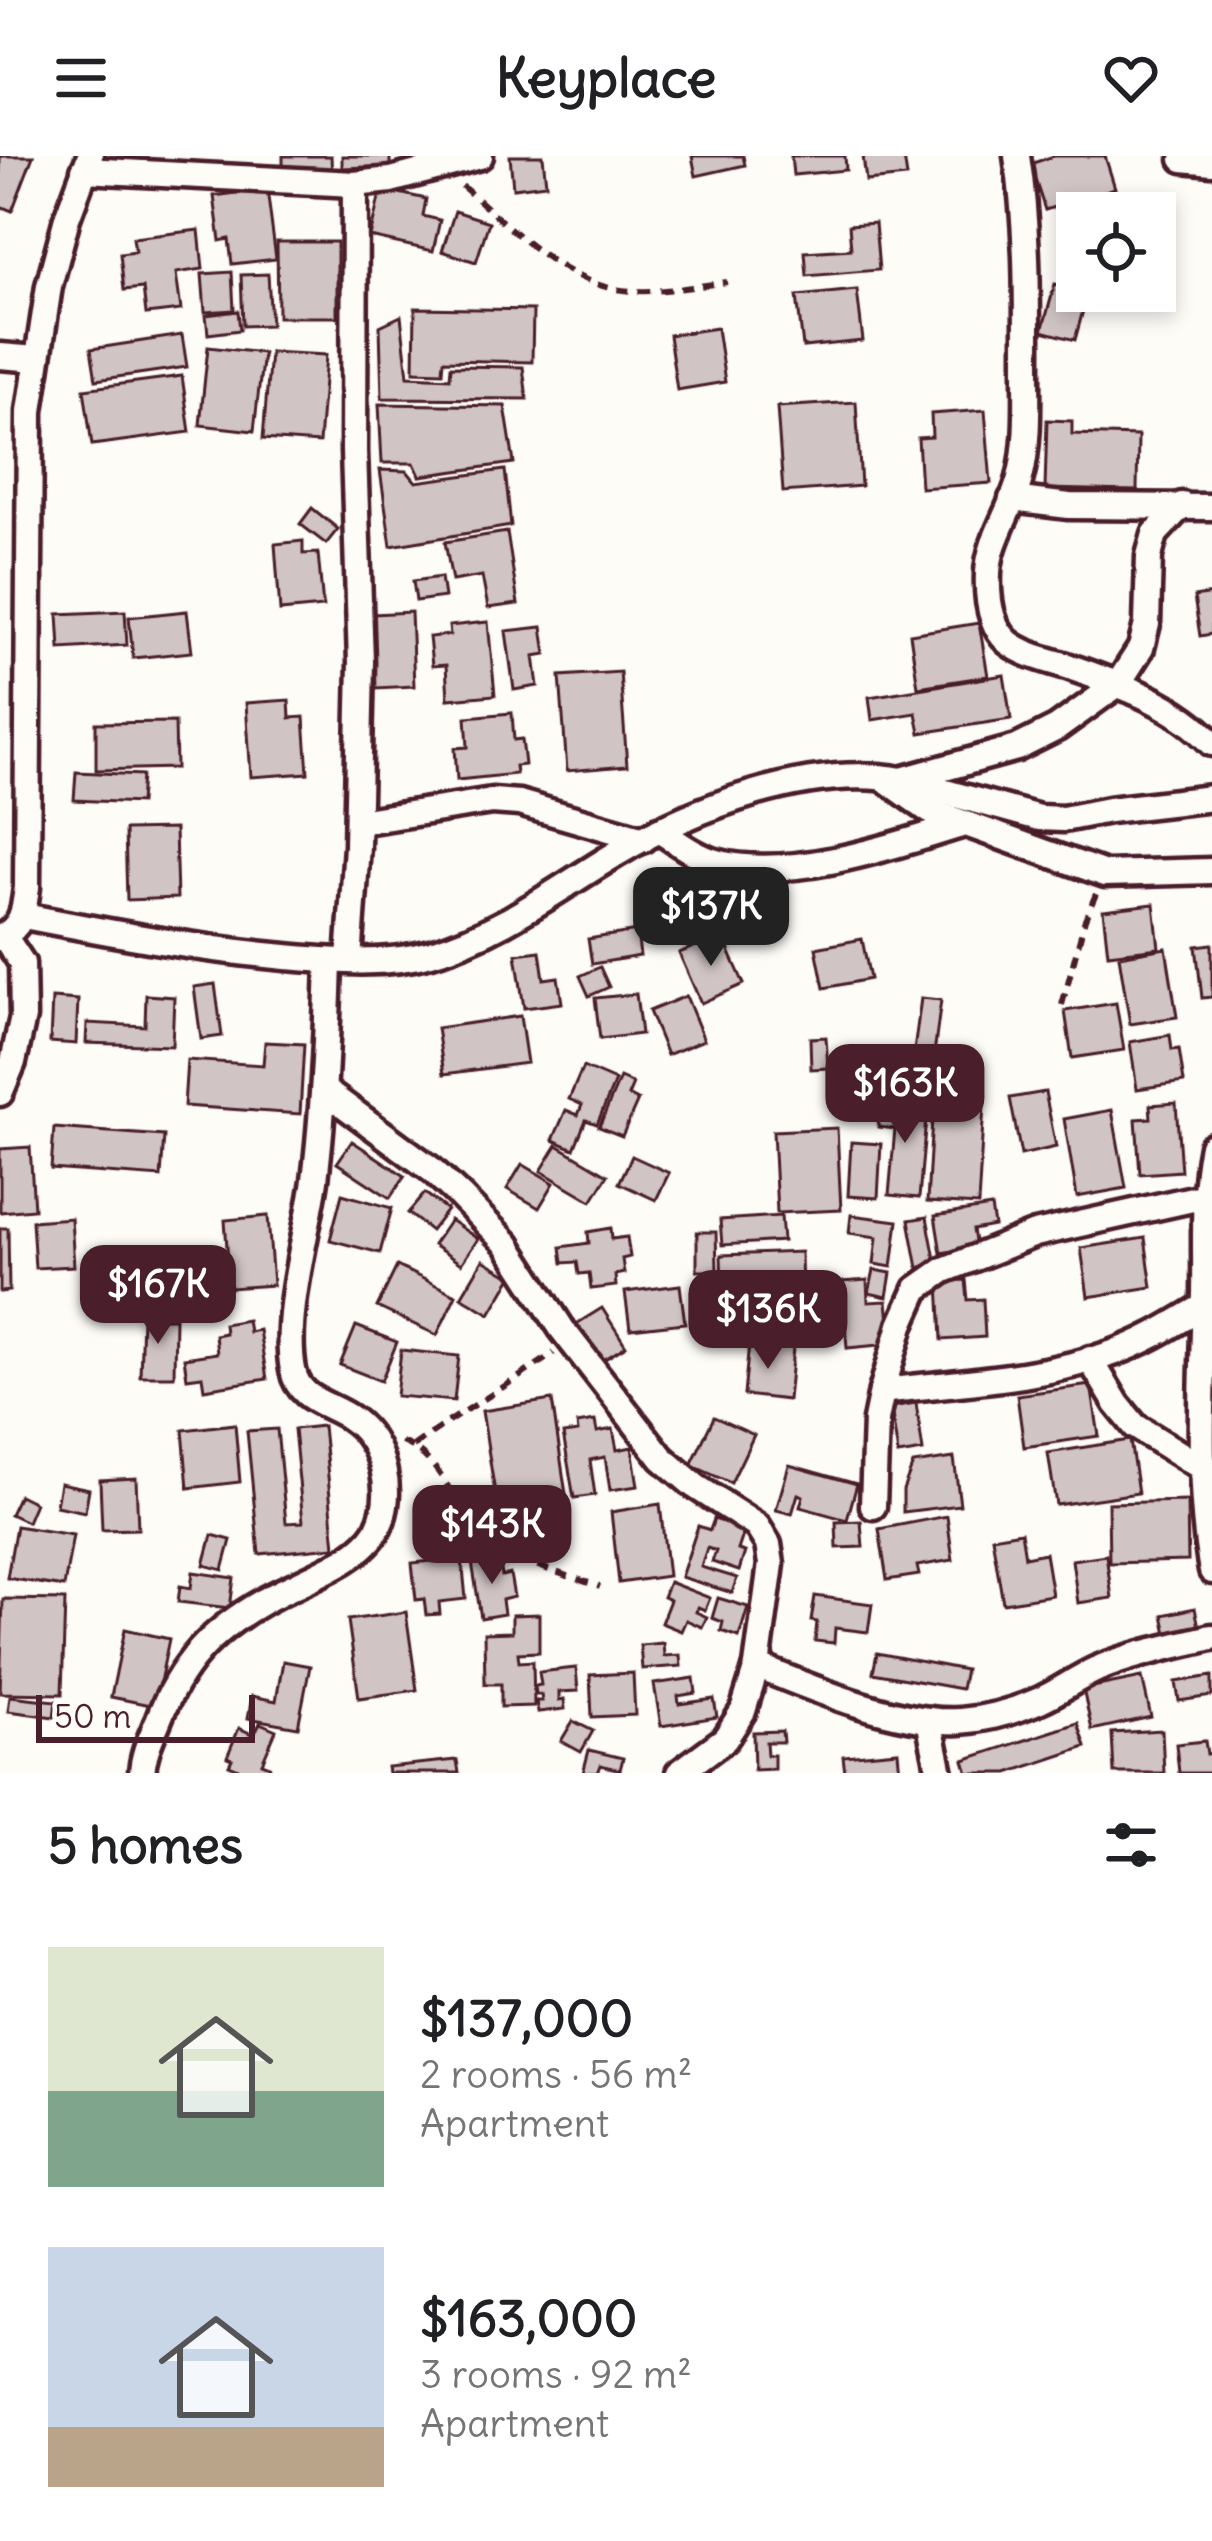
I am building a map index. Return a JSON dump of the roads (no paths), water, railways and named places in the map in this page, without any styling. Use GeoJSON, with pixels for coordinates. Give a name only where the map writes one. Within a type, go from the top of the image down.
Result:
{"type":"FeatureCollection","features":[{"type":"Feature","properties":{"kind":"street"},"geometry":{"type":"LineString","coordinates":[[0,1093],[23,1017],[22,963],[2,937],[24,916],[27,886],[30,411],[50,286],[87,163],[355,184],[441,169],[480,156]]}},
{"type":"Feature","properties":{"kind":"street"},"geometry":{"type":"LineString","coordinates":[[1017,156],[1027,277],[1027,427],[1021,478],[988,568],[993,621],[1007,641],[1158,702],[1196,726],[1212,743]]}},
{"type":"Feature","properties":{"kind":"street"},"geometry":{"type":"LineString","coordinates":[[1183,159],[1212,162]]}},
{"type":"Feature","properties":{"kind":"street"},"geometry":{"type":"LineString","coordinates":[[142,1773],[143,1758],[164,1704],[183,1668],[207,1641],[265,1600],[319,1575],[363,1547],[378,1531],[387,1500],[385,1472],[368,1435],[348,1416],[304,1394],[293,1370],[292,1313],[308,1225],[358,822],[361,662],[354,451],[355,184]]}},
{"type":"Feature","properties":{"kind":"street"},"geometry":{"type":"LineString","coordinates":[[0,356],[37,359]]}},
{"type":"Feature","properties":{"kind":"street"},"geometry":{"type":"LineString","coordinates":[[1012,500],[1070,506],[1212,507]]}},
{"type":"Feature","properties":{"kind":"street"},"geometry":{"type":"LineString","coordinates":[[24,916],[188,947],[391,960],[467,941],[652,834],[725,802],[829,778],[892,778],[1017,748],[1057,728],[1118,684],[1141,648],[1147,624],[1149,556],[1155,533],[1182,505]]}},
{"type":"Feature","properties":{"kind":"street"},"geometry":{"type":"LineString","coordinates":[[892,778],[1039,818],[1063,819],[1212,798]]}},
{"type":"Feature","properties":{"kind":"street"},"geometry":{"type":"LineString","coordinates":[[892,778],[930,811],[1105,874],[1212,872]]}},
{"type":"Feature","properties":{"kind":"street"},"geometry":{"type":"LineString","coordinates":[[358,822],[491,801],[519,803],[652,834],[716,862],[776,868],[882,850],[964,824]]}},
{"type":"Feature","properties":{"kind":"street"},"geometry":{"type":"LineString","coordinates":[[325,1091],[460,1196],[507,1244],[571,1340],[662,1458],[764,1535],[771,1564],[757,1666],[743,1711],[725,1739],[679,1773]]}},
{"type":"Feature","properties":{"kind":"street"},"geometry":{"type":"LineString","coordinates":[[1212,1146],[1206,1196],[1201,1397],[1212,1571]]}},
{"type":"Feature","properties":{"kind":"street"},"geometry":{"type":"LineString","coordinates":[[873,1506],[876,1420],[917,1288],[928,1279],[1035,1234],[1206,1196]]}},
{"type":"Feature","properties":{"kind":"street"},"geometry":{"type":"LineString","coordinates":[[882,1391],[1017,1376],[1090,1360],[1156,1335],[1204,1306]]}},
{"type":"Feature","properties":{"kind":"street"},"geometry":{"type":"LineString","coordinates":[[1090,1360],[1135,1426],[1208,1468]]}},
{"type":"Feature","properties":{"kind":"street"},"geometry":{"type":"LineString","coordinates":[[757,1666],[852,1701],[929,1720],[960,1721],[994,1716],[1040,1700],[1097,1670],[1212,1637]]}},
{"type":"Feature","properties":{"kind":"street"},"geometry":{"type":"LineString","coordinates":[[929,1720],[940,1773]]}}]}
